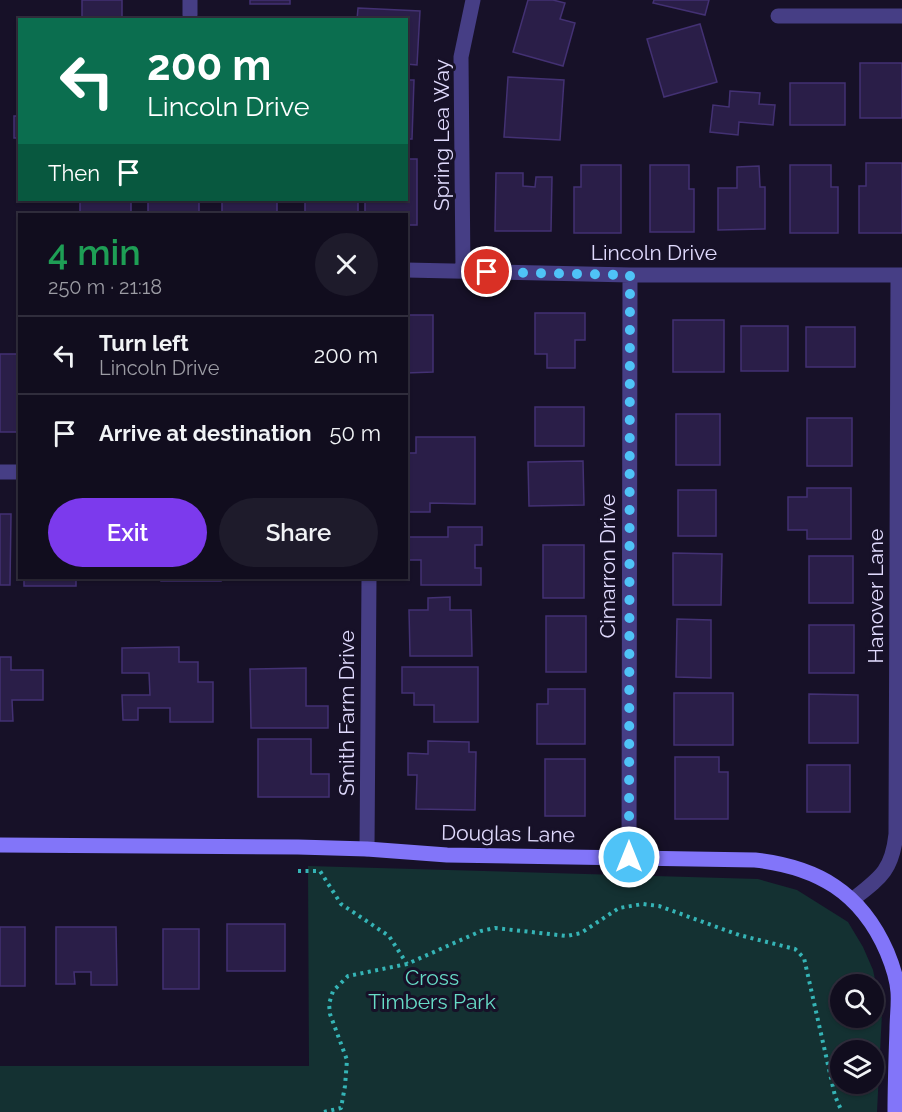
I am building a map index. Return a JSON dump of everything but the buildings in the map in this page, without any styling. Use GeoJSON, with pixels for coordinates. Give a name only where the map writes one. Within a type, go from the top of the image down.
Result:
{"type":"FeatureCollection","features":[{"type":"Feature","properties":{"kind":"street","name":"Spring Lea Way"},"geometry":{"type":"LineString","coordinates":[[463,272],[461,57],[473,0]]}},
{"type":"Feature","properties":{"kind":"street"},"geometry":{"type":"LineString","coordinates":[[777,16],[902,16]]}},
{"type":"Feature","properties":{"kind":"street","name":"Lincoln Drive"},"geometry":{"type":"LineString","coordinates":[[408,270],[630,275],[900,275]]}},
{"type":"Feature","properties":{"kind":"street","name":"Cimarron Drive"},"geometry":{"type":"LineString","coordinates":[[629,857],[630,275]]}},
{"type":"Feature","properties":{"kind":"street","name":"Hanover Lane"},"geometry":{"type":"LineString","coordinates":[[852,900],[881,878],[894,854],[896,834],[899,734],[900,275]]}},
{"type":"Feature","properties":{"kind":"street"},"geometry":{"type":"LineString","coordinates":[[0,472],[18,472]]}},
{"type":"Feature","properties":{"kind":"street","name":"Smith Farm Drive"},"geometry":{"type":"LineString","coordinates":[[367,849],[369,579]]}},
{"type":"Feature","properties":{"kind":"street","name":"Douglas Lane"},"geometry":{"type":"LineString","coordinates":[[0,845],[367,849],[447,855],[629,857],[754,860],[782,863],[831,883],[852,900],[868,918],[882,941],[900,991],[895,1112]]}},
{"type":"Feature","properties":{"kind":"path"},"geometry":{"type":"LineString","coordinates":[[298,871],[320,871],[340,904],[390,936],[407,964]]}},
{"type":"Feature","properties":{"kind":"path"},"geometry":{"type":"LineString","coordinates":[[324,1112],[343,1110],[346,1060],[330,1014],[329,1004],[333,992],[348,976],[407,964],[481,930],[495,928],[567,936],[581,933],[619,908],[643,904],[659,906],[740,935],[795,949],[804,958],[809,972],[835,1096],[842,1112]]}},
{"type":"Feature","properties":{"kind":"green space","name":"Cross Timbers Park"},"geometry":{"type":"Polygon","coordinates":[[[308,866],[758,879],[797,890],[848,922],[873,970],[874,974],[830,974],[830,1028],[881,1028],[881,1040],[830,1040],[830,1094],[878,1094],[877,1112],[0,1112],[0,1066],[309,1066],[308,866]]]}},
{"type":"Feature","properties":{"kind":"route"},"geometry":{"type":"LineString","coordinates":[[487,272],[630,275],[629,857]]}}]}
